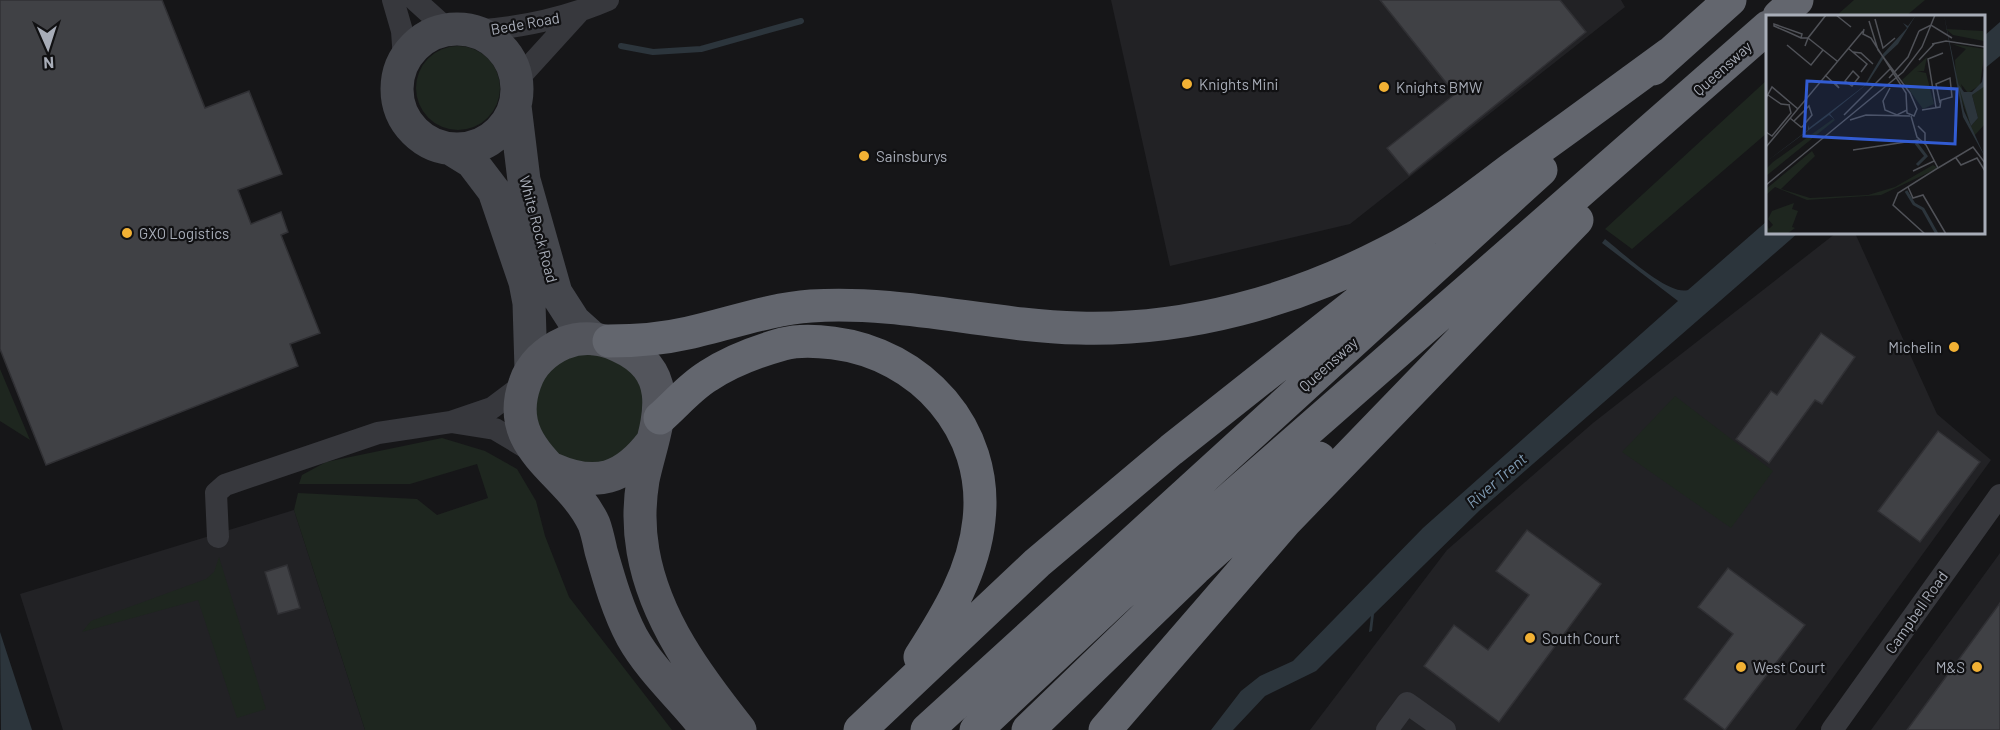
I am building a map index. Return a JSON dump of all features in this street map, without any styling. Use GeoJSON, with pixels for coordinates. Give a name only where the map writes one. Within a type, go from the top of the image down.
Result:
{"type":"FeatureCollection","features":[{"type":"Feature","properties":{"kind":"highway","name":"Queensway"},"geometry":{"type":"LineString","coordinates":[[927,730],[1730,0]]}},
{"type":"Feature","properties":{"kind":"highway"},"geometry":{"type":"LineString","coordinates":[[1780,15],[1797,0]]}},
{"type":"Feature","properties":{"kind":"highway","name":"Queensway"},"geometry":{"type":"LineString","coordinates":[[976,730],[1120,595],[1688,99],[1766,28]]}},
{"type":"Feature","properties":{"kind":"highway"},"geometry":{"type":"LineString","coordinates":[[601,340],[645,341],[687,333],[759,314],[811,306],[873,306],[1033,325],[1081,328],[1181,321],[1240,310],[1317,285],[1389,252],[1424,231],[1669,54]]}},
{"type":"Feature","properties":{"kind":"highway"},"geometry":{"type":"LineString","coordinates":[[860,730],[1037,564],[1171,450],[1669,54]]}},
{"type":"Feature","properties":{"kind":"highway"},"geometry":{"type":"LineString","coordinates":[[1105,730],[1286,520],[1535,266],[1688,99]]}},
{"type":"Feature","properties":{"kind":"highway"},"geometry":{"type":"LineString","coordinates":[[1028,730],[1195,568],[1535,266]]}},
{"type":"Feature","properties":{"kind":"highway"},"geometry":{"type":"LineString","coordinates":[[656,430],[707,376],[785,343],[822,342],[857,346],[892,359],[926,384],[950,407],[960,425],[975,468],[979,519],[964,579],[939,628],[895,696]]}},
{"type":"Feature","properties":{"kind":"main road"},"geometry":{"type":"LineString","coordinates":[[706,730],[633,639],[594,524],[578,499],[523,433],[520,419],[520,395],[528,377],[554,348],[567,342],[601,340],[630,351],[652,375],[660,399],[656,430],[643,482],[639,519],[643,553],[657,601],[678,644],[740,730]]}},
{"type":"Feature","properties":{"kind":"main road"},"geometry":{"type":"LineString","coordinates":[[544,461],[571,477],[602,478],[630,467],[656,430]]}},
{"type":"Feature","properties":{"kind":"street"},"geometry":{"type":"LineString","coordinates":[[393,0],[402,31],[404,59],[396,85],[403,118],[419,136],[440,147],[465,149],[491,139],[501,130],[516,93],[509,58],[502,49],[484,35],[460,30],[415,0]]}},
{"type":"Feature","properties":{"kind":"street","name":"Bede Road"},"geometry":{"type":"LineString","coordinates":[[460,30],[498,29],[578,13],[608,0]]}},
{"type":"Feature","properties":{"kind":"street","name":"Bede Road"},"geometry":{"type":"LineString","coordinates":[[516,93],[578,13]]}},
{"type":"Feature","properties":{"kind":"street"},"geometry":{"type":"LineString","coordinates":[[404,59],[422,40],[460,30]]}},
{"type":"Feature","properties":{"kind":"street","name":"White Rock Road"},"geometry":{"type":"LineString","coordinates":[[516,93],[524,180],[556,293],[574,321],[601,340]]}},
{"type":"Feature","properties":{"kind":"street","name":"White Rock Road"},"geometry":{"type":"LineString","coordinates":[[451,149],[472,162],[494,191],[525,282],[529,303],[528,377]]}},
{"type":"Feature","properties":{"kind":"street"},"geometry":{"type":"LineString","coordinates":[[218,537],[216,493],[225,484],[378,433],[451,422],[492,408],[528,377]]}},
{"type":"Feature","properties":{"kind":"street"},"geometry":{"type":"LineString","coordinates":[[451,422],[495,429],[544,461]]}},
{"type":"Feature","properties":{"kind":"street","name":"Campbell Road"},"geometry":{"type":"LineString","coordinates":[[1832,730],[2000,495]]}},
{"type":"Feature","properties":{"kind":"street"},"geometry":{"type":"LineString","coordinates":[[1388,730],[1407,703],[1445,730]]}},
{"type":"Feature","properties":{"kind":"shaded area","name":"Knights BMW"},"geometry":{"type":"Polygon","coordinates":[[[1111,0],[1621,0],[1625,7],[1350,224],[1170,266],[1111,0]]]}},
{"type":"Feature","properties":{"kind":"shaded area"},"geometry":{"type":"Polygon","coordinates":[[[1854,0],[1925,0],[1907,15],[1837,15],[1854,0]]]}},
{"type":"Feature","properties":{"kind":"shaded area"},"geometry":{"type":"Polygon","coordinates":[[[458,46],[474,49],[488,58],[497,72],[500,88],[497,104],[488,118],[474,127],[458,130],[442,127],[428,118],[419,104],[416,88],[419,72],[428,58],[442,49],[458,46]]]}},
{"type":"Feature","properties":{"kind":"shaded area"},"geometry":{"type":"Polygon","coordinates":[[[1766,81],[1766,134],[1632,249],[1605,229],[1766,81]]]}},
{"type":"Feature","properties":{"kind":"shaded area"},"geometry":{"type":"Polygon","coordinates":[[[1835,234],[1855,234],[1937,414],[1991,460],[1795,730],[1310,730],[1447,550],[1593,423],[1835,234]]]}},
{"type":"Feature","properties":{"kind":"shaded area"},"geometry":{"type":"Polygon","coordinates":[[[590,352],[607,355],[636,374],[645,399],[640,433],[622,454],[598,464],[563,459],[539,434],[534,397],[539,381],[565,358],[590,352]]]}},
{"type":"Feature","properties":{"kind":"shaded area"},"geometry":{"type":"Polygon","coordinates":[[[0,369],[30,440],[0,421],[0,369]]]}},
{"type":"Feature","properties":{"kind":"shaded area"},"geometry":{"type":"Polygon","coordinates":[[[1675,396],[1773,471],[1731,528],[1622,452],[1675,396]]]}},
{"type":"Feature","properties":{"kind":"shaded area"},"geometry":{"type":"Polygon","coordinates":[[[442,438],[485,451],[517,469],[536,501],[545,536],[569,597],[672,730],[365,730],[294,510],[298,493],[417,499],[437,515],[488,498],[477,464],[410,484],[299,484],[302,475],[326,462],[442,438]]]}},
{"type":"Feature","properties":{"kind":"shaded area"},"geometry":{"type":"Polygon","coordinates":[[[294,510],[365,730],[63,730],[20,594],[294,510]]]}},
{"type":"Feature","properties":{"kind":"shaded area"},"geometry":{"type":"Polygon","coordinates":[[[2000,553],[2000,730],[1871,730],[2000,553]]]}},
{"type":"Feature","properties":{"kind":"shaded area"},"geometry":{"type":"Polygon","coordinates":[[[219,557],[266,709],[237,718],[198,600],[82,632],[91,621],[206,579],[214,572],[219,557]]]}},
{"type":"Feature","properties":{"kind":"water"},"geometry":{"type":"Polygon","coordinates":[[[2000,22],[2000,56],[1985,68],[1985,35],[2000,22]]]}},
{"type":"Feature","properties":{"kind":"water","name":"River Trent"},"geometry":{"type":"Polygon","coordinates":[[[1766,222],[1766,234],[1797,234],[1479,511],[1374,614],[1372,631],[1369,632],[1371,616],[1316,671],[1265,696],[1233,730],[1211,730],[1241,691],[1260,676],[1293,661],[1423,528],[1678,301],[1602,243],[1605,239],[1657,280],[1679,290],[1688,290],[1766,222]]]}},
{"type":"Feature","properties":{"kind":"water"},"geometry":{"type":"Polygon","coordinates":[[[0,632],[32,730],[1,730],[0,632]]]}},
{"type":"Feature","properties":{"kind":"building","name":"GXO Logistics"},"geometry":{"type":"Polygon","coordinates":[[[0,0],[162,0],[205,108],[249,91],[282,174],[238,190],[251,224],[281,212],[288,232],[281,235],[320,333],[290,344],[298,366],[46,465],[0,349],[0,0]]]}},
{"type":"Feature","properties":{"kind":"building"},"geometry":{"type":"Polygon","coordinates":[[[1380,0],[1560,0],[1586,32],[1409,175],[1387,148],[1455,94],[1380,0]]]}},
{"type":"Feature","properties":{"kind":"building"},"geometry":{"type":"Polygon","coordinates":[[[1821,333],[1855,357],[1822,404],[1815,400],[1769,463],[1736,439],[1771,391],[1777,395],[1821,333]]]}},
{"type":"Feature","properties":{"kind":"building"},"geometry":{"type":"Polygon","coordinates":[[[1938,431],[1980,462],[1920,542],[1878,511],[1938,431]]]}},
{"type":"Feature","properties":{"kind":"building","name":"South Court"},"geometry":{"type":"Polygon","coordinates":[[[1527,530],[1601,584],[1499,722],[1424,666],[1454,625],[1488,650],[1529,595],[1496,571],[1527,530]]]}},
{"type":"Feature","properties":{"kind":"building"},"geometry":{"type":"Polygon","coordinates":[[[287,565],[300,608],[278,614],[265,572],[287,565]]]}},
{"type":"Feature","properties":{"kind":"building","name":"West Court"},"geometry":{"type":"Polygon","coordinates":[[[1728,568],[1805,625],[1725,730],[1684,699],[1733,634],[1698,607],[1728,568]]]}},
{"type":"Feature","properties":{"kind":"building","name":"M&S"},"geometry":{"type":"Polygon","coordinates":[[[2000,603],[2000,730],[1907,730],[2000,603]]]}},
{"type":"Feature","properties":{"kind":"waterway"},"geometry":{"type":"LineString","coordinates":[[621,46],[653,52],[701,49],[801,21]]}},
{"type":"Feature","properties":{"kind":"place","name":"Knights Mini"},"geometry":{"type":"Point","coordinates":[1187,84]}},
{"type":"Feature","properties":{"kind":"place","name":"Knights BMW"},"geometry":{"type":"Point","coordinates":[1384,87]}},
{"type":"Feature","properties":{"kind":"place","name":"Sainsburys"},"geometry":{"type":"Point","coordinates":[864,156]}},
{"type":"Feature","properties":{"kind":"place","name":"GXO Logistics"},"geometry":{"type":"Point","coordinates":[127,233]}},
{"type":"Feature","properties":{"kind":"place","name":"Michelin"},"geometry":{"type":"Point","coordinates":[1954,347]}},
{"type":"Feature","properties":{"kind":"place","name":"South Court"},"geometry":{"type":"Point","coordinates":[1530,638]}},
{"type":"Feature","properties":{"kind":"place","name":"West Court"},"geometry":{"type":"Point","coordinates":[1741,667]}},
{"type":"Feature","properties":{"kind":"place","name":"M&S"},"geometry":{"type":"Point","coordinates":[1977,667]}}]}
